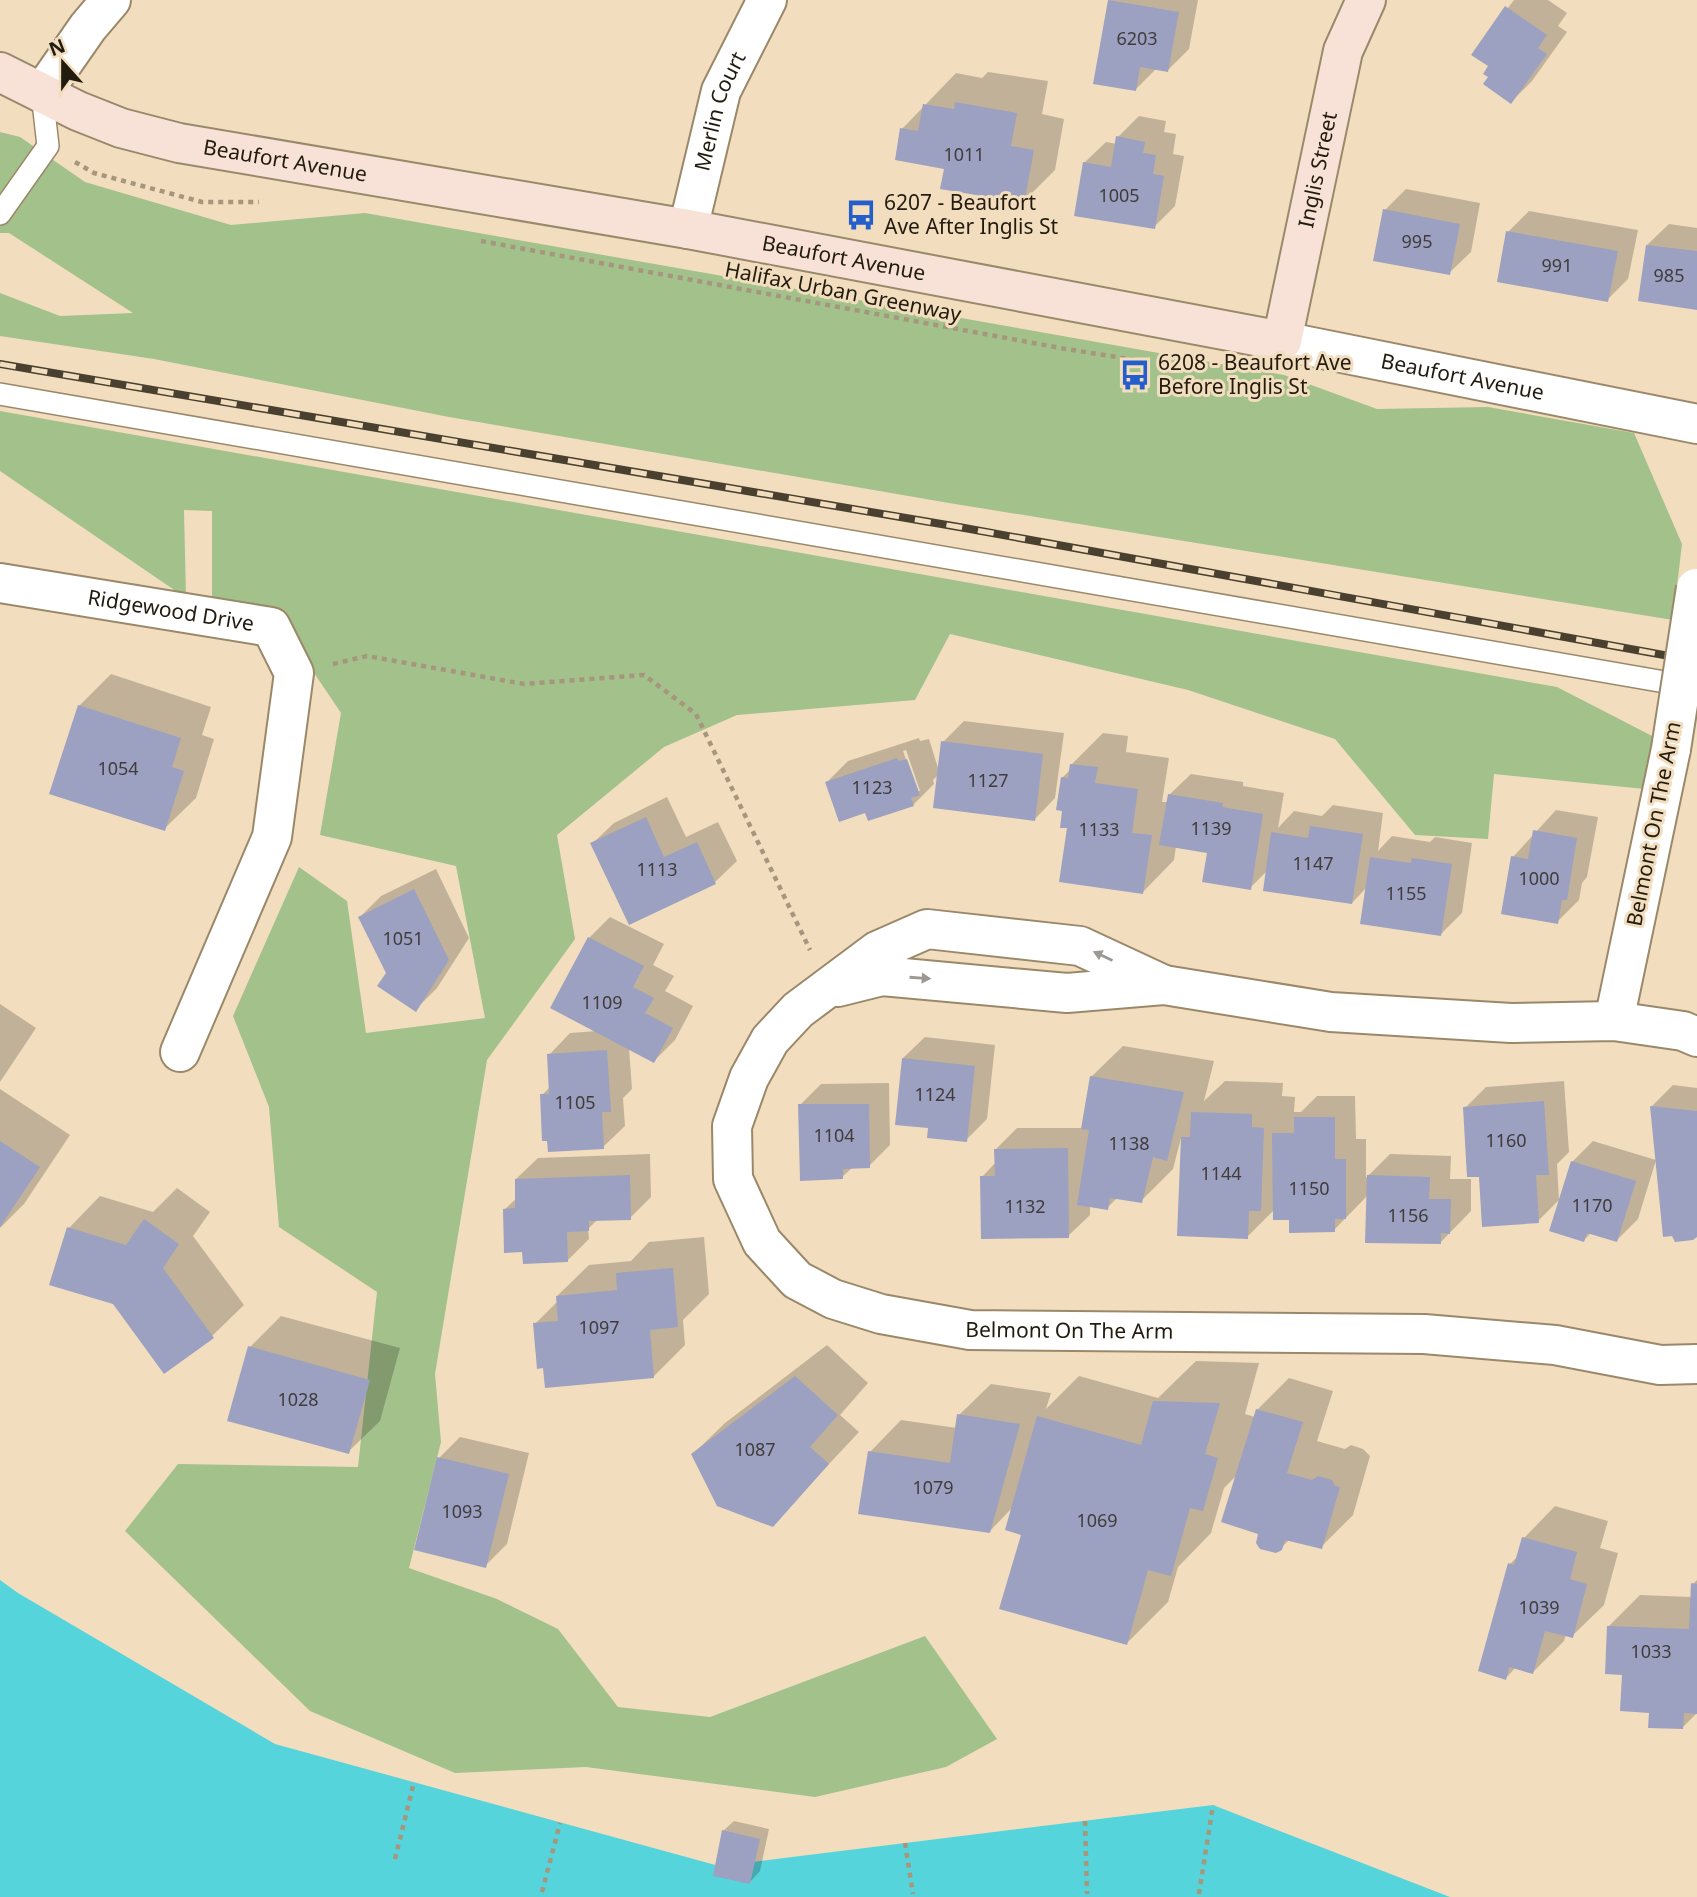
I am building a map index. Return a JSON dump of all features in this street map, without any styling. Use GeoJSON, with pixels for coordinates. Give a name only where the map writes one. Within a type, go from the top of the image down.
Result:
{"type":"FeatureCollection","features":[{"type":"Feature","properties":{"kind":"street"},"geometry":{"type":"LineString","coordinates":[[42,93],[88,27],[111,0]]}},
{"type":"Feature","properties":{"kind":"street","name":"Merlin Court"},"geometry":{"type":"LineString","coordinates":[[688,229],[721,91],[767,0]]}},
{"type":"Feature","properties":{"kind":"street","name":"Inglis Street"},"geometry":{"type":"LineString","coordinates":[[1282,341],[1343,51],[1366,0]]}},
{"type":"Feature","properties":{"kind":"street","name":"Beaufort Avenue"},"geometry":{"type":"LineString","coordinates":[[0,72],[78,111],[121,128],[179,143],[688,229],[1282,341],[1697,424]]}},
{"type":"Feature","properties":{"kind":"street","name":"Ridgewood Drive"},"geometry":{"type":"LineString","coordinates":[[0,583],[271,627],[294,673]]}},
{"type":"Feature","properties":{"kind":"street","name":"Belmont On The Arm"},"geometry":{"type":"LineString","coordinates":[[1614,1021],[1671,749],[1697,586]]}},
{"type":"Feature","properties":{"kind":"street"},"geometry":{"type":"LineString","coordinates":[[180,1052],[272,837],[294,673]]}},
{"type":"Feature","properties":{"kind":"street","name":"Belmont On The Arm"},"geometry":{"type":"LineString","coordinates":[[1697,1037],[1683,1031],[1614,1021],[1511,1023],[1331,1012],[1164,985],[1080,946],[927,929],[877,951],[798,1010],[769,1040],[749,1078],[732,1126],[733,1179],[762,1242],[797,1280],[833,1299],[881,1314],[970,1330],[1424,1334],[1555,1345],[1660,1365],[1697,1364]]}},
{"type":"Feature","properties":{"kind":"lane"},"geometry":{"type":"LineString","coordinates":[[0,214],[48,146],[42,93]]}},
{"type":"Feature","properties":{"kind":"lane"},"geometry":{"type":"LineString","coordinates":[[0,394],[1697,688]]}},
{"type":"Feature","properties":{"kind":"path"},"geometry":{"type":"LineString","coordinates":[[48,146],[94,173],[202,202],[264,202]]}},
{"type":"Feature","properties":{"kind":"path","name":"Halifax Urban Greenway"},"geometry":{"type":"LineString","coordinates":[[481,240],[1052,347],[1157,364]]}},
{"type":"Feature","properties":{"kind":"path"},"geometry":{"type":"LineString","coordinates":[[294,673],[367,656],[524,684],[644,675],[696,714],[829,989]]}},
{"type":"Feature","properties":{"kind":"path"},"geometry":{"type":"LineString","coordinates":[[395,1859],[414,1782]]}},
{"type":"Feature","properties":{"kind":"path"},"geometry":{"type":"LineString","coordinates":[[1199,1894],[1213,1805]]}},
{"type":"Feature","properties":{"kind":"path"},"geometry":{"type":"LineString","coordinates":[[1085,1821],[1087,1894]]}},
{"type":"Feature","properties":{"kind":"path"},"geometry":{"type":"LineString","coordinates":[[542,1892],[560,1823]]}},
{"type":"Feature","properties":{"kind":"path"},"geometry":{"type":"LineString","coordinates":[[905,1843],[913,1894]]}},
{"type":"Feature","properties":{"kind":"green space"},"geometry":{"type":"Polygon","coordinates":[[[0,132],[20,137],[85,182],[231,225],[365,213],[1284,375],[1377,409],[1488,407],[1634,433],[1682,544],[1673,620],[949,503],[449,417],[154,359],[0,336],[0,293],[60,316],[133,313],[9,233],[0,233],[0,132]]]}},
{"type":"Feature","properties":{"kind":"green space"},"geometry":{"type":"Polygon","coordinates":[[[0,411],[1557,687],[1656,738],[1645,789],[1494,774],[1488,839],[1415,835],[1335,739],[1188,690],[950,634],[915,700],[737,715],[664,747],[557,835],[575,939],[487,1060],[435,1374],[441,1442],[409,1568],[497,1599],[558,1629],[618,1707],[710,1717],[925,1636],[997,1739],[946,1767],[815,1797],[586,1767],[455,1773],[310,1711],[125,1531],[178,1464],[358,1467],[377,1292],[279,1227],[269,1107],[233,1016],[299,867],[347,901],[366,1033],[485,1018],[456,866],[320,835],[341,713],[273,612],[212,601],[212,511],[184,510],[186,598],[0,471],[0,411]]]}},
{"type":"Feature","properties":{"kind":"water"},"geometry":{"type":"Polygon","coordinates":[[[0,1580],[275,1744],[719,1866],[1213,1805],[1450,1897],[0,1897],[0,1580]]]}},
{"type":"Feature","properties":{"kind":"building"},"geometry":{"type":"Polygon","coordinates":[[[1108,0],[1179,12],[1168,72],[1140,67],[1136,91],[1093,84],[1108,0]]]}},
{"type":"Feature","properties":{"kind":"building"},"geometry":{"type":"Polygon","coordinates":[[[1505,6],[1547,35],[1538,48],[1547,54],[1511,104],[1483,84],[1488,77],[1483,74],[1488,66],[1471,55],[1505,6]]]}},
{"type":"Feature","properties":{"kind":"building"},"geometry":{"type":"Polygon","coordinates":[[[955,102],[1017,113],[1011,146],[1034,150],[1024,203],[940,189],[944,169],[895,160],[900,128],[918,131],[923,104],[954,109],[955,102]]]}},
{"type":"Feature","properties":{"kind":"building"},"geometry":{"type":"Polygon","coordinates":[[[1116,136],[1145,142],[1143,153],[1156,155],[1153,174],[1164,176],[1155,229],[1074,216],[1083,162],[1111,167],[1116,136]]]}},
{"type":"Feature","properties":{"kind":"building"},"geometry":{"type":"Polygon","coordinates":[[[1383,209],[1460,224],[1450,275],[1373,261],[1383,209]]]}},
{"type":"Feature","properties":{"kind":"building"},"geometry":{"type":"Polygon","coordinates":[[[1506,231],[1618,251],[1608,302],[1497,282],[1506,231]]]}},
{"type":"Feature","properties":{"kind":"building"},"geometry":{"type":"Polygon","coordinates":[[[1646,245],[1697,251],[1697,310],[1638,301],[1646,245]]]}},
{"type":"Feature","properties":{"kind":"building"},"geometry":{"type":"Polygon","coordinates":[[[78,705],[181,738],[172,767],[184,771],[165,831],[49,794],[78,705]]]}},
{"type":"Feature","properties":{"kind":"building"},"geometry":{"type":"Polygon","coordinates":[[[941,741],[1043,754],[1035,821],[933,808],[941,741]]]}},
{"type":"Feature","properties":{"kind":"building"},"geometry":{"type":"Polygon","coordinates":[[[897,758],[899,761],[907,759],[920,795],[911,798],[914,806],[868,821],[865,813],[839,822],[825,782],[897,758]]]}},
{"type":"Feature","properties":{"kind":"building"},"geometry":{"type":"Polygon","coordinates":[[[1070,764],[1098,767],[1095,783],[1138,789],[1132,833],[1152,835],[1143,894],[1059,882],[1067,828],[1060,828],[1062,811],[1056,810],[1061,777],[1068,778],[1070,764]]]}},
{"type":"Feature","properties":{"kind":"building"},"geometry":{"type":"Polygon","coordinates":[[[1168,794],[1223,803],[1222,807],[1263,814],[1251,890],[1202,882],[1207,853],[1159,845],[1168,794]]]}},
{"type":"Feature","properties":{"kind":"building"},"geometry":{"type":"Polygon","coordinates":[[[646,817],[664,857],[697,842],[716,884],[629,925],[590,843],[646,817]]]}},
{"type":"Feature","properties":{"kind":"building"},"geometry":{"type":"Polygon","coordinates":[[[1310,826],[1363,834],[1352,904],[1263,891],[1271,832],[1308,838],[1310,826]]]}},
{"type":"Feature","properties":{"kind":"building"},"geometry":{"type":"Polygon","coordinates":[[[1533,830],[1577,838],[1567,900],[1562,900],[1558,924],[1501,914],[1511,856],[1528,859],[1533,830]]]}},
{"type":"Feature","properties":{"kind":"building"},"geometry":{"type":"Polygon","coordinates":[[[1370,857],[1411,863],[1412,858],[1452,864],[1441,936],[1360,924],[1370,857]]]}},
{"type":"Feature","properties":{"kind":"building"},"geometry":{"type":"Polygon","coordinates":[[[414,889],[449,960],[416,1012],[377,986],[386,973],[358,917],[414,889]]]}},
{"type":"Feature","properties":{"kind":"building"},"geometry":{"type":"Polygon","coordinates":[[[588,937],[644,966],[633,987],[654,998],[645,1013],[673,1028],[654,1063],[550,1008],[588,937]]]}},
{"type":"Feature","properties":{"kind":"building"},"geometry":{"type":"Polygon","coordinates":[[[607,1050],[611,1112],[602,1112],[604,1149],[548,1152],[547,1141],[542,1141],[540,1094],[549,1094],[547,1054],[607,1050]]]}},
{"type":"Feature","properties":{"kind":"building"},"geometry":{"type":"Polygon","coordinates":[[[902,1058],[975,1066],[967,1142],[927,1138],[928,1128],[895,1125],[902,1058]]]}},
{"type":"Feature","properties":{"kind":"building"},"geometry":{"type":"Polygon","coordinates":[[[1090,1076],[1184,1092],[1167,1161],[1153,1157],[1142,1203],[1110,1198],[1108,1210],[1077,1205],[1089,1130],[1081,1129],[1090,1076]]]}},
{"type":"Feature","properties":{"kind":"building"},"geometry":{"type":"Polygon","coordinates":[[[1544,1101],[1549,1175],[1536,1175],[1539,1223],[1482,1227],[1479,1177],[1467,1177],[1463,1107],[1544,1101]]]}},
{"type":"Feature","properties":{"kind":"building"},"geometry":{"type":"Polygon","coordinates":[[[798,1104],[869,1104],[870,1168],[843,1169],[843,1179],[800,1181],[798,1104]]]}},
{"type":"Feature","properties":{"kind":"building"},"geometry":{"type":"Polygon","coordinates":[[[1650,1106],[1697,1111],[1697,1237],[1693,1240],[1675,1242],[1672,1236],[1663,1237],[1650,1106]]]}},
{"type":"Feature","properties":{"kind":"building"},"geometry":{"type":"Polygon","coordinates":[[[1191,1112],[1252,1114],[1252,1127],[1264,1128],[1261,1211],[1249,1211],[1248,1239],[1177,1236],[1181,1137],[1190,1137],[1191,1112]]]}},
{"type":"Feature","properties":{"kind":"building"},"geometry":{"type":"Polygon","coordinates":[[[1294,1117],[1335,1117],[1335,1159],[1346,1159],[1346,1219],[1335,1219],[1335,1232],[1289,1233],[1289,1220],[1273,1220],[1272,1133],[1294,1133],[1294,1117]]]}},
{"type":"Feature","properties":{"kind":"building"},"geometry":{"type":"Polygon","coordinates":[[[0,1141],[40,1167],[0,1227],[0,1141]]]}},
{"type":"Feature","properties":{"kind":"building"},"geometry":{"type":"Polygon","coordinates":[[[1068,1148],[1069,1238],[981,1239],[980,1176],[995,1176],[994,1149],[1068,1148]]]}},
{"type":"Feature","properties":{"kind":"building"},"geometry":{"type":"Polygon","coordinates":[[[1571,1161],[1636,1181],[1617,1242],[1587,1233],[1584,1242],[1549,1231],[1571,1161]]]}},
{"type":"Feature","properties":{"kind":"building"},"geometry":{"type":"Polygon","coordinates":[[[630,1175],[631,1220],[589,1221],[589,1231],[567,1232],[568,1262],[523,1264],[522,1252],[504,1253],[503,1209],[515,1208],[515,1179],[630,1175]]]}},
{"type":"Feature","properties":{"kind":"building"},"geometry":{"type":"Polygon","coordinates":[[[1367,1175],[1430,1177],[1429,1199],[1451,1199],[1450,1234],[1441,1233],[1441,1244],[1365,1243],[1367,1175]]]}},
{"type":"Feature","properties":{"kind":"building"},"geometry":{"type":"Polygon","coordinates":[[[144,1219],[179,1244],[163,1268],[214,1338],[164,1374],[113,1304],[49,1285],[67,1227],[126,1245],[144,1219]]]}},
{"type":"Feature","properties":{"kind":"building"},"geometry":{"type":"Polygon","coordinates":[[[673,1268],[678,1327],[650,1330],[654,1378],[545,1388],[543,1368],[537,1369],[533,1323],[558,1321],[556,1296],[617,1290],[616,1273],[673,1268]]]}},
{"type":"Feature","properties":{"kind":"building"},"geometry":{"type":"Polygon","coordinates":[[[248,1346],[370,1380],[349,1454],[227,1421],[248,1346]]]}},
{"type":"Feature","properties":{"kind":"building"},"geometry":{"type":"Polygon","coordinates":[[[795,1376],[838,1415],[810,1447],[829,1464],[773,1527],[717,1506],[691,1454],[795,1376]]]}},
{"type":"Feature","properties":{"kind":"building"},"geometry":{"type":"Polygon","coordinates":[[[1153,1401],[1220,1403],[1205,1454],[1218,1458],[1203,1511],[1190,1508],[1171,1576],[1148,1570],[1127,1645],[999,1609],[1021,1535],[1005,1530],[1037,1416],[1141,1445],[1153,1401]]]}},
{"type":"Feature","properties":{"kind":"building"},"geometry":{"type":"Polygon","coordinates":[[[1256,1409],[1303,1422],[1287,1473],[1312,1480],[1318,1476],[1332,1480],[1335,1486],[1340,1487],[1322,1549],[1285,1540],[1282,1550],[1276,1553],[1260,1549],[1256,1543],[1258,1534],[1221,1522],[1256,1409]]]}},
{"type":"Feature","properties":{"kind":"building"},"geometry":{"type":"Polygon","coordinates":[[[957,1414],[1020,1424],[990,1533],[858,1514],[868,1451],[950,1463],[957,1414]]]}},
{"type":"Feature","properties":{"kind":"building"},"geometry":{"type":"Polygon","coordinates":[[[437,1457],[509,1474],[486,1568],[414,1550],[437,1457]]]}},
{"type":"Feature","properties":{"kind":"building"},"geometry":{"type":"Polygon","coordinates":[[[1522,1537],[1577,1552],[1570,1579],[1587,1584],[1573,1638],[1545,1631],[1533,1674],[1509,1667],[1506,1680],[1478,1671],[1508,1563],[1514,1565],[1522,1537]]]}},
{"type":"Feature","properties":{"kind":"building"},"geometry":{"type":"Polygon","coordinates":[[[1691,1583],[1697,1584],[1697,1714],[1684,1713],[1683,1729],[1648,1728],[1649,1713],[1620,1711],[1622,1675],[1605,1674],[1607,1626],[1689,1629],[1691,1583]]]}},
{"type":"Feature","properties":{"kind":"building"},"geometry":{"type":"Polygon","coordinates":[[[722,1830],[760,1839],[750,1884],[713,1876],[722,1830]]]}},
{"type":"Feature","properties":{"kind":"railway"},"geometry":{"type":"LineString","coordinates":[[0,364],[959,527],[1697,661]]}},
{"type":"Feature","properties":{"kind":"place","name":"6207 - Beaufort Ave After Inglis St"},"geometry":{"type":"Point","coordinates":[861,215]}},
{"type":"Feature","properties":{"kind":"place","name":"6208 - Beaufort Ave Before Inglis St"},"geometry":{"type":"Point","coordinates":[1135,375]}}]}
